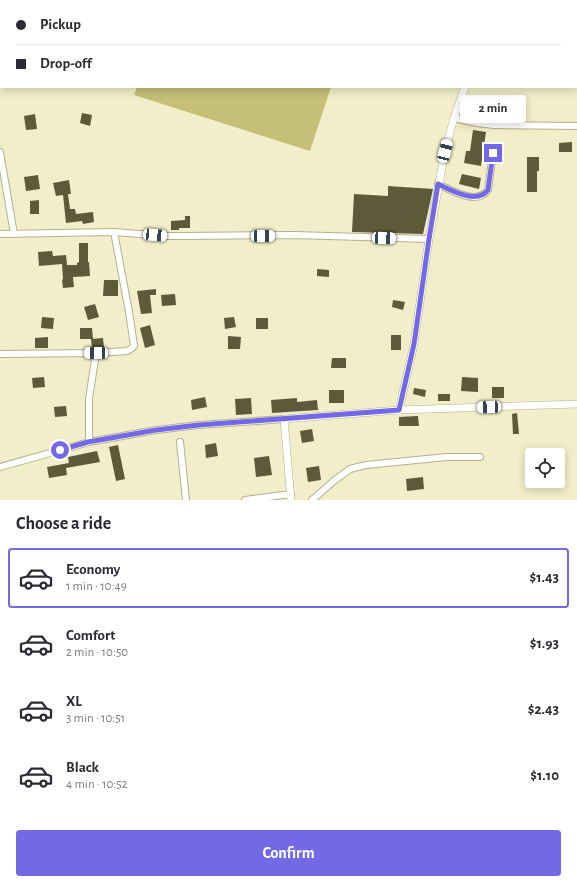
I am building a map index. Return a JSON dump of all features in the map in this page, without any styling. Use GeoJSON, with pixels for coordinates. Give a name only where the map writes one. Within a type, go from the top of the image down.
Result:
{"type":"FeatureCollection","features":[{"type":"Feature","properties":{"kind":"street"},"geometry":{"type":"LineString","coordinates":[[399,410],[414,344],[438,184],[454,118],[465,88]]}},
{"type":"Feature","properties":{"kind":"street"},"geometry":{"type":"LineString","coordinates":[[454,118],[494,125],[577,126]]}},
{"type":"Feature","properties":{"kind":"street"},"geometry":{"type":"LineString","coordinates":[[0,152],[14,234]]}},
{"type":"Feature","properties":{"kind":"street"},"geometry":{"type":"LineString","coordinates":[[438,184],[467,196],[474,197],[485,194],[488,190],[493,153]]}},
{"type":"Feature","properties":{"kind":"street"},"geometry":{"type":"LineString","coordinates":[[0,234],[114,232],[171,236],[294,235],[429,239]]}},
{"type":"Feature","properties":{"kind":"street"},"geometry":{"type":"LineString","coordinates":[[0,354],[96,353],[128,351],[134,346],[114,232]]}},
{"type":"Feature","properties":{"kind":"street"},"geometry":{"type":"LineString","coordinates":[[88,442],[89,399],[96,353]]}},
{"type":"Feature","properties":{"kind":"street"},"geometry":{"type":"LineString","coordinates":[[0,466],[88,442],[156,430],[199,425],[399,410],[577,404]]}},
{"type":"Feature","properties":{"kind":"street"},"geometry":{"type":"LineString","coordinates":[[245,500],[291,497],[284,419]]}},
{"type":"Feature","properties":{"kind":"street"},"geometry":{"type":"LineString","coordinates":[[180,442],[186,500]]}},
{"type":"Feature","properties":{"kind":"street"},"geometry":{"type":"LineString","coordinates":[[312,500],[350,469],[366,465],[447,457],[480,457]]}},
{"type":"Feature","properties":{"kind":"shaded area"},"geometry":{"type":"Polygon","coordinates":[[[137,88],[331,88],[310,151],[134,95],[137,88]]]}},
{"type":"Feature","properties":{"kind":"building"},"geometry":{"type":"Polygon","coordinates":[[[474,96],[482,99],[479,108],[471,106],[474,96]]]}},
{"type":"Feature","properties":{"kind":"building"},"geometry":{"type":"Polygon","coordinates":[[[508,102],[523,102],[523,117],[508,117],[508,102]]]}},
{"type":"Feature","properties":{"kind":"building"},"geometry":{"type":"Polygon","coordinates":[[[82,113],[92,115],[90,126],[80,123],[82,113]]]}},
{"type":"Feature","properties":{"kind":"building"},"geometry":{"type":"Polygon","coordinates":[[[35,114],[37,129],[26,130],[24,116],[35,114]]]}},
{"type":"Feature","properties":{"kind":"building"},"geometry":{"type":"Polygon","coordinates":[[[473,130],[486,132],[481,166],[464,163],[466,151],[470,151],[473,130]]]}},
{"type":"Feature","properties":{"kind":"building"},"geometry":{"type":"Polygon","coordinates":[[[572,142],[572,152],[559,152],[559,143],[572,142]]]}},
{"type":"Feature","properties":{"kind":"building"},"geometry":{"type":"Polygon","coordinates":[[[527,157],[539,157],[537,192],[527,192],[527,157]]]}},
{"type":"Feature","properties":{"kind":"building"},"geometry":{"type":"Polygon","coordinates":[[[462,174],[481,178],[479,189],[459,184],[462,174]]]}},
{"type":"Feature","properties":{"kind":"building"},"geometry":{"type":"Polygon","coordinates":[[[38,175],[40,189],[26,191],[24,177],[38,175]]]}},
{"type":"Feature","properties":{"kind":"building"},"geometry":{"type":"Polygon","coordinates":[[[69,180],[71,194],[68,194],[70,209],[75,209],[76,214],[93,212],[94,222],[83,224],[82,221],[66,223],[63,195],[56,196],[53,183],[69,180]]]}},
{"type":"Feature","properties":{"kind":"building"},"geometry":{"type":"Polygon","coordinates":[[[388,186],[433,189],[423,234],[352,232],[354,194],[388,196],[388,186]]]}},
{"type":"Feature","properties":{"kind":"building"},"geometry":{"type":"Polygon","coordinates":[[[39,200],[39,214],[30,214],[30,201],[39,200]]]}},
{"type":"Feature","properties":{"kind":"building"},"geometry":{"type":"Polygon","coordinates":[[[185,216],[190,216],[190,228],[171,230],[171,221],[185,220],[185,216]]]}},
{"type":"Feature","properties":{"kind":"building"},"geometry":{"type":"Polygon","coordinates":[[[79,243],[88,243],[90,276],[73,277],[74,287],[63,288],[62,264],[39,266],[38,252],[52,251],[53,256],[66,255],[67,265],[77,265],[79,262],[79,243]]]}},
{"type":"Feature","properties":{"kind":"building"},"geometry":{"type":"Polygon","coordinates":[[[317,269],[329,270],[329,277],[317,276],[317,269]]]}},
{"type":"Feature","properties":{"kind":"building"},"geometry":{"type":"Polygon","coordinates":[[[104,280],[118,280],[118,296],[103,296],[104,280]]]}},
{"type":"Feature","properties":{"kind":"building"},"geometry":{"type":"Polygon","coordinates":[[[156,289],[156,295],[150,295],[152,313],[141,314],[137,291],[156,289]]]}},
{"type":"Feature","properties":{"kind":"building"},"geometry":{"type":"Polygon","coordinates":[[[175,294],[176,305],[162,306],[161,295],[175,294]]]}},
{"type":"Feature","properties":{"kind":"building"},"geometry":{"type":"Polygon","coordinates":[[[393,300],[405,302],[403,310],[392,307],[393,300]]]}},
{"type":"Feature","properties":{"kind":"building"},"geometry":{"type":"Polygon","coordinates":[[[95,304],[99,317],[88,320],[84,307],[95,304]]]}},
{"type":"Feature","properties":{"kind":"building"},"geometry":{"type":"Polygon","coordinates":[[[42,317],[54,318],[53,329],[41,328],[42,317]]]}},
{"type":"Feature","properties":{"kind":"building"},"geometry":{"type":"Polygon","coordinates":[[[234,317],[236,327],[225,329],[224,318],[234,317]]]}},
{"type":"Feature","properties":{"kind":"building"},"geometry":{"type":"Polygon","coordinates":[[[256,318],[268,318],[268,329],[256,329],[256,318]]]}},
{"type":"Feature","properties":{"kind":"building"},"geometry":{"type":"Polygon","coordinates":[[[150,325],[155,345],[145,348],[140,328],[150,325]]]}},
{"type":"Feature","properties":{"kind":"building"},"geometry":{"type":"Polygon","coordinates":[[[80,328],[92,328],[93,339],[80,339],[80,328]]]}},
{"type":"Feature","properties":{"kind":"building"},"geometry":{"type":"Polygon","coordinates":[[[391,335],[401,335],[401,350],[391,350],[391,335]]]}},
{"type":"Feature","properties":{"kind":"building"},"geometry":{"type":"Polygon","coordinates":[[[228,336],[241,337],[240,349],[228,349],[228,336]]]}},
{"type":"Feature","properties":{"kind":"building"},"geometry":{"type":"Polygon","coordinates":[[[48,337],[48,348],[35,348],[35,338],[48,337]]]}},
{"type":"Feature","properties":{"kind":"building"},"geometry":{"type":"Polygon","coordinates":[[[103,338],[104,348],[92,348],[91,339],[103,338]]]}},
{"type":"Feature","properties":{"kind":"building"},"geometry":{"type":"Polygon","coordinates":[[[332,358],[346,358],[346,368],[331,368],[332,358]]]}},
{"type":"Feature","properties":{"kind":"building"},"geometry":{"type":"Polygon","coordinates":[[[44,377],[45,387],[33,388],[32,378],[44,377]]]}},
{"type":"Feature","properties":{"kind":"building"},"geometry":{"type":"Polygon","coordinates":[[[462,377],[478,378],[478,392],[461,391],[462,377]]]}},
{"type":"Feature","properties":{"kind":"building"},"geometry":{"type":"Polygon","coordinates":[[[492,387],[504,387],[504,398],[492,398],[492,387]]]}},
{"type":"Feature","properties":{"kind":"building"},"geometry":{"type":"Polygon","coordinates":[[[414,388],[426,390],[425,397],[413,394],[414,388]]]}},
{"type":"Feature","properties":{"kind":"building"},"geometry":{"type":"Polygon","coordinates":[[[329,390],[344,390],[344,403],[329,403],[329,390]]]}},
{"type":"Feature","properties":{"kind":"building"},"geometry":{"type":"Polygon","coordinates":[[[438,394],[450,394],[450,401],[438,401],[438,394]]]}},
{"type":"Feature","properties":{"kind":"building"},"geometry":{"type":"Polygon","coordinates":[[[205,397],[207,407],[192,410],[191,400],[205,397]]]}},
{"type":"Feature","properties":{"kind":"building"},"geometry":{"type":"Polygon","coordinates":[[[251,398],[252,414],[236,415],[235,399],[251,398]]]}},
{"type":"Feature","properties":{"kind":"building"},"geometry":{"type":"Polygon","coordinates":[[[297,398],[297,402],[317,400],[318,410],[272,413],[271,400],[297,398]]]}},
{"type":"Feature","properties":{"kind":"building"},"geometry":{"type":"Polygon","coordinates":[[[66,406],[67,416],[55,417],[54,407],[66,406]]]}},
{"type":"Feature","properties":{"kind":"building"},"geometry":{"type":"Polygon","coordinates":[[[517,413],[519,434],[513,434],[512,414],[517,413]]]}},
{"type":"Feature","properties":{"kind":"building"},"geometry":{"type":"Polygon","coordinates":[[[418,416],[419,426],[399,426],[399,417],[418,416]]]}},
{"type":"Feature","properties":{"kind":"building"},"geometry":{"type":"Polygon","coordinates":[[[312,429],[314,441],[302,443],[300,431],[312,429]]]}},
{"type":"Feature","properties":{"kind":"building"},"geometry":{"type":"Polygon","coordinates":[[[216,443],[218,456],[206,458],[205,445],[216,443]]]}},
{"type":"Feature","properties":{"kind":"building"},"geometry":{"type":"Polygon","coordinates":[[[118,445],[125,479],[116,481],[109,447],[118,445]]]}},
{"type":"Feature","properties":{"kind":"building"},"geometry":{"type":"Polygon","coordinates":[[[97,451],[100,462],[66,468],[67,475],[49,478],[47,467],[69,463],[68,457],[97,451]]]}},
{"type":"Feature","properties":{"kind":"building"},"geometry":{"type":"Polygon","coordinates":[[[269,456],[272,475],[256,477],[254,458],[269,456]]]}},
{"type":"Feature","properties":{"kind":"building"},"geometry":{"type":"Polygon","coordinates":[[[319,466],[321,480],[308,482],[306,468],[319,466]]]}},
{"type":"Feature","properties":{"kind":"building"},"geometry":{"type":"Polygon","coordinates":[[[423,477],[424,489],[407,491],[406,479],[423,477]]]}},
{"type":"Feature","properties":{"kind":"route"},"geometry":{"type":"LineString","coordinates":[[60,450],[88,442],[156,430],[199,425],[399,410],[414,344],[438,184],[467,196],[474,197],[485,194],[488,190],[493,153]]}}]}
